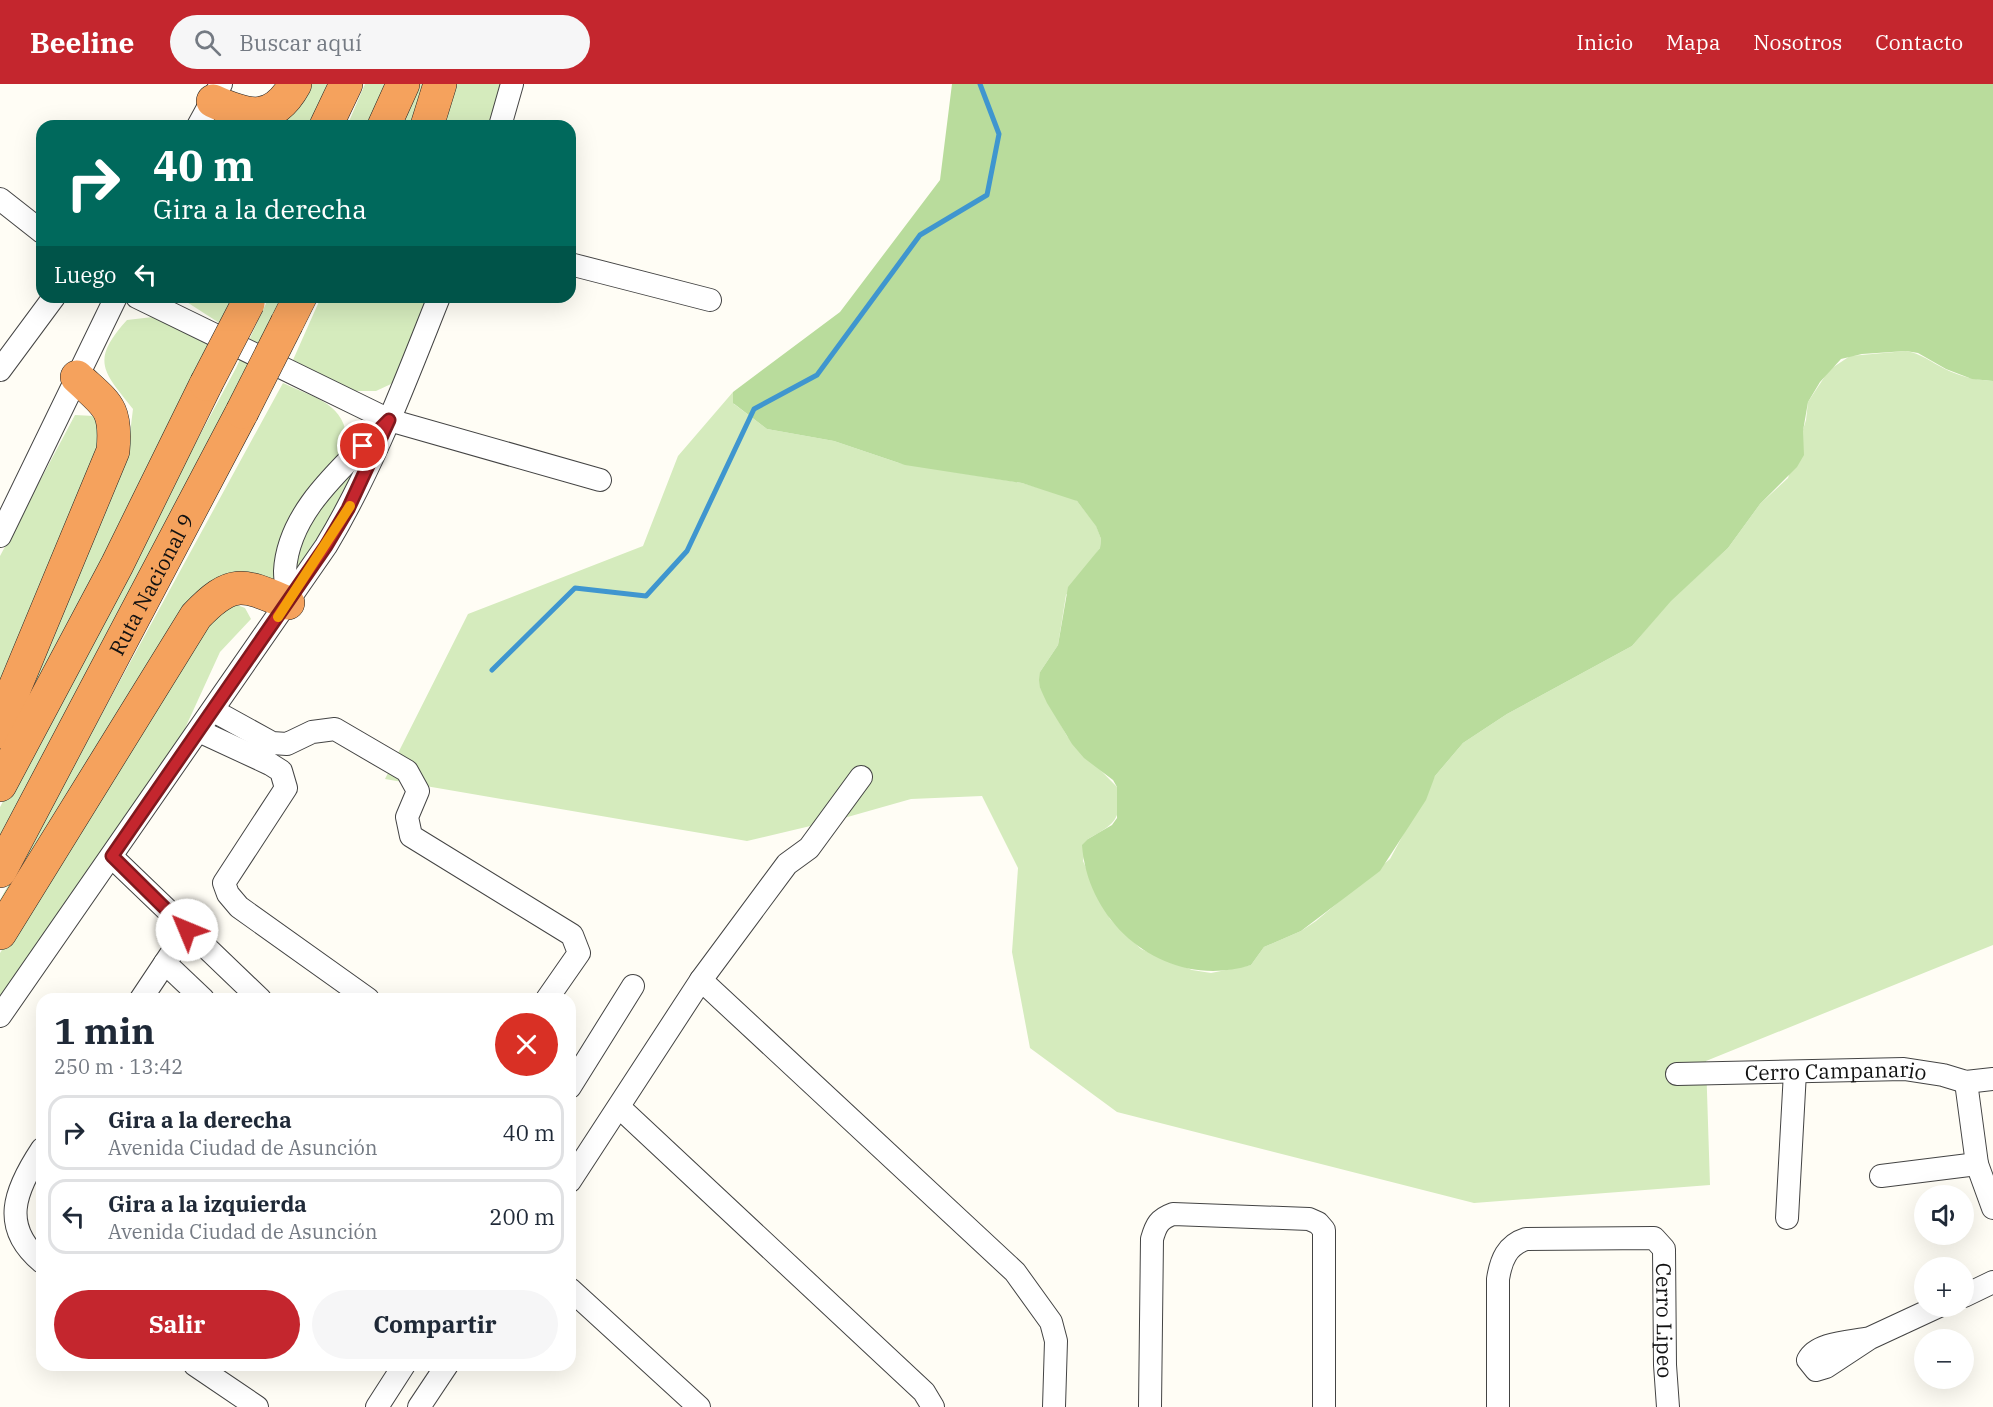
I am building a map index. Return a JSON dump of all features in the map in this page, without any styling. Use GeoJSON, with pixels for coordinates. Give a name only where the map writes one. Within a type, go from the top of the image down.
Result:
{"type":"FeatureCollection","features":[{"type":"Feature","properties":{"kind":"highway"},"geometry":{"type":"LineString","coordinates":[[212,109],[261,115],[277,107],[295,84]]}},
{"type":"Feature","properties":{"kind":"highway"},"geometry":{"type":"LineString","coordinates":[[329,120],[346,84]]}},
{"type":"Feature","properties":{"kind":"highway"},"geometry":{"type":"LineString","coordinates":[[387,120],[403,84]]}},
{"type":"Feature","properties":{"kind":"highway"},"geometry":{"type":"LineString","coordinates":[[429,120],[440,84]]}},
{"type":"Feature","properties":{"kind":"highway","name":"Ruta Nacional 9"},"geometry":{"type":"LineString","coordinates":[[0,785],[117,565],[247,303]]}},
{"type":"Feature","properties":{"kind":"highway","name":"Ruta Nacional 9"},"geometry":{"type":"LineString","coordinates":[[0,871],[242,412],[293,310]]}},
{"type":"Feature","properties":{"kind":"highway"},"geometry":{"type":"LineString","coordinates":[[0,732],[15,687],[113,451],[114,416],[107,406],[77,377]]}},
{"type":"Feature","properties":{"kind":"highway"},"geometry":{"type":"LineString","coordinates":[[0,933],[196,616],[214,597],[231,589],[247,587],[288,603]]}},
{"type":"Feature","properties":{"kind":"street"},"geometry":{"type":"LineString","coordinates":[[502,120],[512,84]]}},
{"type":"Feature","properties":{"kind":"street"},"geometry":{"type":"LineString","coordinates":[[0,199],[36,227]]}},
{"type":"Feature","properties":{"kind":"street"},"geometry":{"type":"LineString","coordinates":[[576,266],[711,300]]}},
{"type":"Feature","properties":{"kind":"street"},"geometry":{"type":"LineString","coordinates":[[0,370],[50,303]]}},
{"type":"Feature","properties":{"kind":"street"},"geometry":{"type":"LineString","coordinates":[[0,536],[113,303]]}},
{"type":"Feature","properties":{"kind":"street"},"geometry":{"type":"LineString","coordinates":[[148,303],[389,420],[600,480]]}},
{"type":"Feature","properties":{"kind":"street"},"geometry":{"type":"LineString","coordinates":[[0,1016],[288,603],[348,509],[389,420],[437,303]]}},
{"type":"Feature","properties":{"kind":"street"},"geometry":{"type":"LineString","coordinates":[[288,603],[285,570],[293,536],[312,501],[389,420]]}},
{"type":"Feature","properties":{"kind":"street"},"geometry":{"type":"LineString","coordinates":[[213,711],[272,743],[287,744],[312,732],[335,729],[407,771],[418,791],[407,817],[411,836],[572,935],[579,953],[551,993]]}},
{"type":"Feature","properties":{"kind":"street"},"geometry":{"type":"LineString","coordinates":[[199,731],[281,771],[286,788],[224,883],[228,894],[239,907],[360,993]]}},
{"type":"Feature","properties":{"kind":"street"},"geometry":{"type":"LineString","coordinates":[[576,1172],[701,980],[787,864],[809,848],[861,777]]}},
{"type":"Feature","properties":{"kind":"street"},"geometry":{"type":"LineString","coordinates":[[112,856],[254,993]]}},
{"type":"Feature","properties":{"kind":"street"},"geometry":{"type":"LineString","coordinates":[[145,993],[187,930]]}},
{"type":"Feature","properties":{"kind":"street"},"geometry":{"type":"LineString","coordinates":[[165,963],[197,993]]}},
{"type":"Feature","properties":{"kind":"street"},"geometry":{"type":"LineString","coordinates":[[701,980],[1015,1272],[1051,1322],[1056,1341],[1054,1407]]}},
{"type":"Feature","properties":{"kind":"street"},"geometry":{"type":"LineString","coordinates":[[576,1077],[633,986]]}},
{"type":"Feature","properties":{"kind":"street","name":"Cerro Campanario"},"geometry":{"type":"LineString","coordinates":[[1677,1074],[1904,1069],[1943,1075],[1966,1082],[1993,1078]]}},
{"type":"Feature","properties":{"kind":"street"},"geometry":{"type":"LineString","coordinates":[[1787,1218],[1795,1072]]}},
{"type":"Feature","properties":{"kind":"street"},"geometry":{"type":"LineString","coordinates":[[1966,1082],[1977,1164],[1993,1208]]}},
{"type":"Feature","properties":{"kind":"street"},"geometry":{"type":"LineString","coordinates":[[619,1107],[924,1392],[933,1407]]}},
{"type":"Feature","properties":{"kind":"street"},"geometry":{"type":"LineString","coordinates":[[36,1158],[17,1193],[10,1225],[18,1242],[36,1257]]}},
{"type":"Feature","properties":{"kind":"street"},"geometry":{"type":"LineString","coordinates":[[1881,1176],[1977,1164]]}},
{"type":"Feature","properties":{"kind":"street"},"geometry":{"type":"LineString","coordinates":[[1150,1407],[1152,1239],[1156,1225],[1164,1217],[1173,1214],[1309,1219],[1318,1223],[1324,1230],[1324,1407]]}},
{"type":"Feature","properties":{"kind":"street","name":"Cerro Lipeo"},"geometry":{"type":"LineString","coordinates":[[1498,1407],[1498,1278],[1501,1261],[1512,1246],[1526,1239],[1653,1238],[1663,1244],[1668,1407]]}},
{"type":"Feature","properties":{"kind":"street"},"geometry":{"type":"LineString","coordinates":[[1974,1291],[1993,1282]]}},
{"type":"Feature","properties":{"kind":"street"},"geometry":{"type":"LineString","coordinates":[[576,1295],[690,1404]]}},
{"type":"Feature","properties":{"kind":"street"},"geometry":{"type":"LineString","coordinates":[[1870,1338],[1915,1317]]}},
{"type":"Feature","properties":{"kind":"street"},"geometry":{"type":"LineString","coordinates":[[204,1371],[257,1407]]}},
{"type":"Feature","properties":{"kind":"street"},"geometry":{"type":"LineString","coordinates":[[377,1407],[400,1371]]}},
{"type":"Feature","properties":{"kind":"street"},"geometry":{"type":"LineString","coordinates":[[419,1407],[443,1371]]}},
{"type":"Feature","properties":{"kind":"green space"},"geometry":{"type":"Polygon","coordinates":[[[307,84],[336,84],[320,120],[285,120],[294,111],[307,84]]]}},
{"type":"Feature","properties":{"kind":"green space"},"geometry":{"type":"Polygon","coordinates":[[[365,84],[387,84],[372,120],[350,120],[365,84]]]}},
{"type":"Feature","properties":{"kind":"green space"},"geometry":{"type":"Polygon","coordinates":[[[415,84],[433,84],[421,120],[401,120],[415,84]]]}},
{"type":"Feature","properties":{"kind":"green space"},"geometry":{"type":"Polygon","coordinates":[[[446,84],[501,84],[492,120],[435,120],[446,84]]]}},
{"type":"Feature","properties":{"kind":"green space"},"geometry":{"type":"Polygon","coordinates":[[[952,84],[1993,84],[1993,381],[1972,379],[1946,369],[1918,353],[1906,351],[1862,354],[1841,359],[1820,382],[1808,402],[1803,431],[1804,455],[1797,467],[1760,504],[1728,548],[1671,601],[1632,646],[1507,714],[1463,743],[1435,776],[1426,800],[1380,871],[1301,931],[1264,947],[1251,965],[1220,971],[1191,969],[1163,960],[1138,946],[1116,926],[1099,902],[1088,875],[1082,845],[1112,825],[1117,818],[1117,787],[1113,780],[1084,758],[1072,744],[1040,688],[1040,672],[1058,645],[1068,587],[1100,548],[1101,539],[1096,526],[1077,501],[1022,483],[905,465],[834,441],[767,429],[733,403],[733,392],[840,312],[940,180],[952,84]]]}},
{"type":"Feature","properties":{"kind":"green space"},"geometry":{"type":"Polygon","coordinates":[[[188,303],[238,303],[224,326],[188,303]]]}},
{"type":"Feature","properties":{"kind":"green space"},"geometry":{"type":"Polygon","coordinates":[[[266,303],[288,303],[0,857],[0,807],[236,368],[266,303]]]}},
{"type":"Feature","properties":{"kind":"green space"},"geometry":{"type":"Polygon","coordinates":[[[318,303],[430,303],[402,368],[391,384],[376,391],[354,391],[293,360],[318,303]]]}},
{"type":"Feature","properties":{"kind":"green space"},"geometry":{"type":"Polygon","coordinates":[[[153,317],[213,347],[169,436],[20,713],[129,441],[133,409],[108,375],[105,356],[108,346],[127,320],[153,317]]]}},
{"type":"Feature","properties":{"kind":"green space"},"geometry":{"type":"Polygon","coordinates":[[[1906,351],[1922,356],[1957,374],[1993,381],[1993,945],[1706,1061],[1710,1185],[1474,1203],[1117,1112],[1030,1048],[1012,952],[1018,868],[982,796],[911,799],[747,841],[385,779],[468,614],[643,546],[678,456],[733,392],[734,404],[767,429],[834,441],[899,463],[1022,483],[1071,497],[1077,501],[1096,525],[1101,539],[1100,548],[1066,595],[1058,645],[1040,672],[1040,688],[1067,736],[1117,787],[1119,807],[1117,814],[1110,825],[1088,839],[1083,861],[1110,919],[1141,949],[1192,970],[1211,973],[1251,965],[1264,947],[1301,931],[1316,921],[1390,859],[1435,776],[1463,743],[1507,714],[1632,646],[1670,601],[1728,548],[1760,504],[1788,478],[1806,420],[1808,402],[1829,370],[1850,356],[1906,351]]]}},
{"type":"Feature","properties":{"kind":"green space"},"geometry":{"type":"Polygon","coordinates":[[[283,383],[317,398],[335,410],[346,430],[348,444],[281,580],[227,579],[0,929],[0,900],[283,383]]]}},
{"type":"Feature","properties":{"kind":"green space"},"geometry":{"type":"Polygon","coordinates":[[[75,415],[94,416],[108,427],[0,716],[0,556],[75,415]]]}},
{"type":"Feature","properties":{"kind":"green space"},"geometry":{"type":"Polygon","coordinates":[[[363,460],[368,461],[293,575],[305,527],[322,500],[363,460]]]}},
{"type":"Feature","properties":{"kind":"green space"},"geometry":{"type":"Polygon","coordinates":[[[235,604],[245,608],[251,619],[220,652],[165,772],[0,1000],[0,953],[103,792],[202,623],[235,604]]]}},
{"type":"Feature","properties":{"kind":"waterway"},"geometry":{"type":"LineString","coordinates":[[492,670],[575,588],[646,596],[687,551],[754,409],[817,375],[920,235],[987,195],[999,134],[980,84]]}},
{"type":"Feature","properties":{"kind":"slow traffic"},"geometry":{"type":"LineString","coordinates":[[278,617],[350,506]]}},
{"type":"Feature","properties":{"kind":"route"},"geometry":{"type":"LineString","coordinates":[[187,930],[112,856],[326,546],[348,509],[389,420],[363,446]]}}]}
